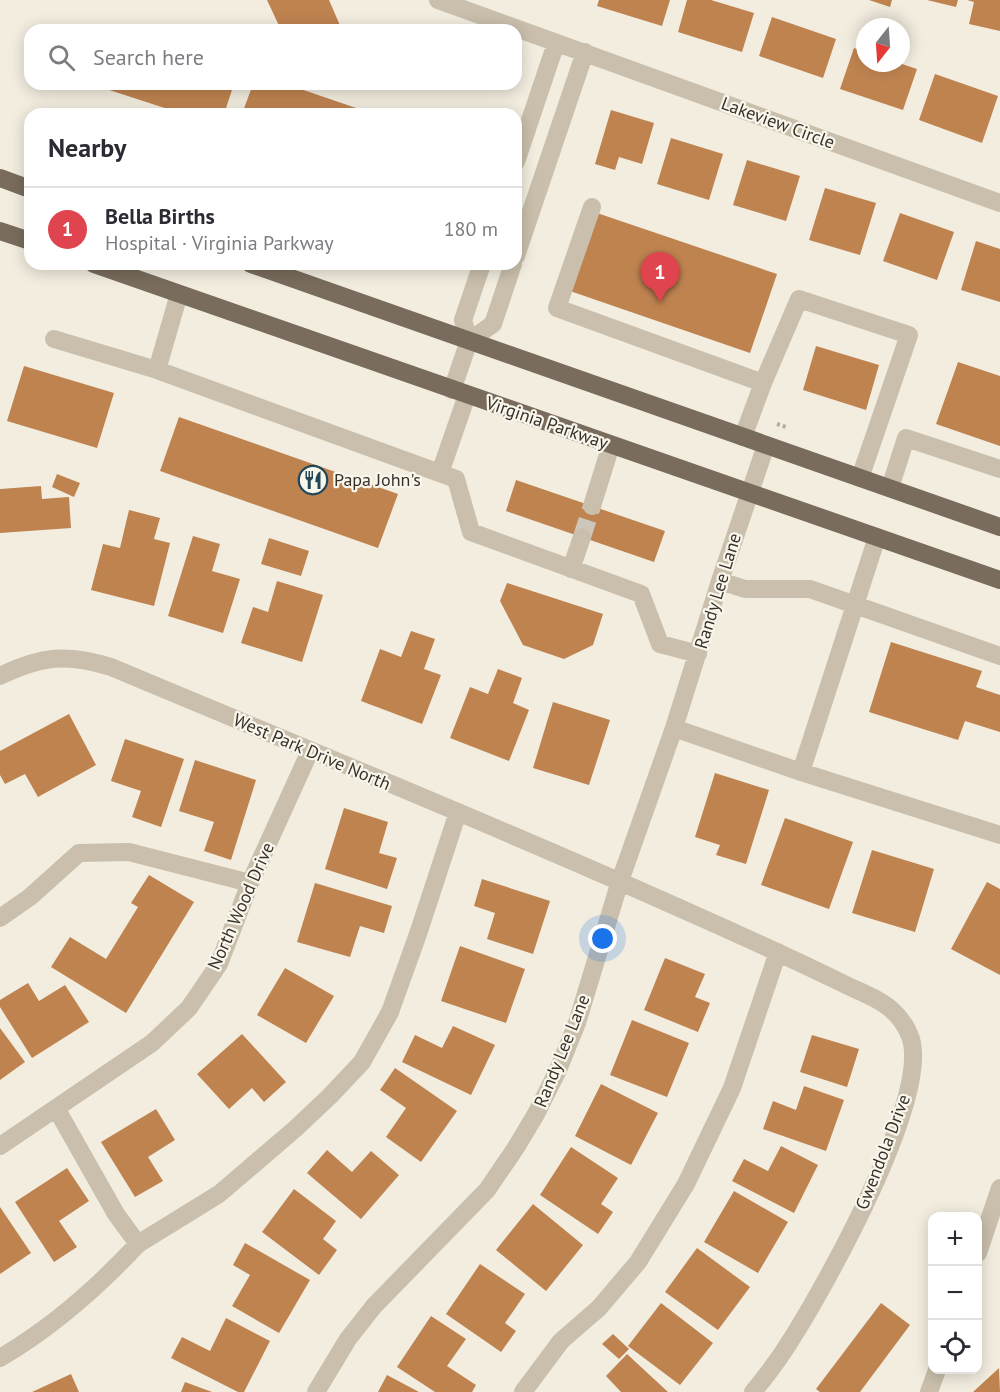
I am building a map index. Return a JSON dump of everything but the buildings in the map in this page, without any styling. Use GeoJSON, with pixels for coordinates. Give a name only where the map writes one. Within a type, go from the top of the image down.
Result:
{"type":"FeatureCollection","features":[{"type":"Feature","properties":{"kind":"main road"},"geometry":{"type":"LineString","coordinates":[[0,178],[24,187]]}},
{"type":"Feature","properties":{"kind":"main road"},"geometry":{"type":"LineString","coordinates":[[0,231],[24,240]]}},
{"type":"Feature","properties":{"kind":"main road","name":"Virginia Parkway"},"geometry":{"type":"LineString","coordinates":[[111,270],[1000,580]]}},
{"type":"Feature","properties":{"kind":"main road"},"geometry":{"type":"LineString","coordinates":[[268,270],[1000,527]]}},
{"type":"Feature","properties":{"kind":"street","name":"Lakeview Circle"},"geometry":{"type":"LineString","coordinates":[[438,0],[504,24]]}},
{"type":"Feature","properties":{"kind":"street","name":"Lakeview Circle"},"geometry":{"type":"LineString","coordinates":[[522,31],[1000,203]]}},
{"type":"Feature","properties":{"kind":"street"},"geometry":{"type":"LineString","coordinates":[[522,144],[556,43]]}},
{"type":"Feature","properties":{"kind":"street"},"geometry":{"type":"LineString","coordinates":[[522,238],[585,52]]}},
{"type":"Feature","properties":{"kind":"street"},"geometry":{"type":"LineString","coordinates":[[591,207],[557,308],[763,383]]}},
{"type":"Feature","properties":{"kind":"street"},"geometry":{"type":"LineString","coordinates":[[440,473],[469,341],[463,320],[480,270]]}},
{"type":"Feature","properties":{"kind":"street"},"geometry":{"type":"LineString","coordinates":[[469,341],[493,324],[511,270]]}},
{"type":"Feature","properties":{"kind":"street"},"geometry":{"type":"LineString","coordinates":[[157,370],[179,294]]}},
{"type":"Feature","properties":{"kind":"street"},"geometry":{"type":"LineString","coordinates":[[743,437],[799,299],[909,335],[860,478]]}},
{"type":"Feature","properties":{"kind":"street"},"geometry":{"type":"LineString","coordinates":[[54,339],[157,370],[456,479],[471,532],[641,594],[660,644],[698,654]]}},
{"type":"Feature","properties":{"kind":"street"},"geometry":{"type":"LineString","coordinates":[[890,488],[906,438],[1000,469]]}},
{"type":"Feature","properties":{"kind":"street"},"geometry":{"type":"LineString","coordinates":[[592,506],[611,445]]}},
{"type":"Feature","properties":{"kind":"street","name":"Randy Lee Lane"},"geometry":{"type":"LineString","coordinates":[[316,1392],[348,1339],[374,1306],[487,1190],[536,1114],[558,1070],[577,1023],[620,881],[674,728],[720,580],[766,445]]}},
{"type":"Feature","properties":{"kind":"street"},"geometry":{"type":"LineString","coordinates":[[572,569],[582,537]]}},
{"type":"Feature","properties":{"kind":"street"},"geometry":{"type":"LineString","coordinates":[[801,772],[877,537]]}},
{"type":"Feature","properties":{"kind":"street"},"geometry":{"type":"LineString","coordinates":[[720,580],[745,589],[810,589],[1000,656]]}},
{"type":"Feature","properties":{"kind":"street","name":"West Park Drive North"},"geometry":{"type":"LineString","coordinates":[[0,676],[40,660],[85,659],[111,667],[620,881]]}},
{"type":"Feature","properties":{"kind":"street"},"geometry":{"type":"LineString","coordinates":[[674,728],[801,772],[1000,835]]}},
{"type":"Feature","properties":{"kind":"street","name":"North Wood Drive"},"geometry":{"type":"LineString","coordinates":[[0,1146],[152,1043],[189,1008],[219,964],[250,883],[310,751]]}},
{"type":"Feature","properties":{"kind":"street"},"geometry":{"type":"LineString","coordinates":[[0,1358],[21,1346],[105,1280],[138,1244],[219,1194],[295,1129],[362,1062],[390,1012],[458,812]]}},
{"type":"Feature","properties":{"kind":"street"},"geometry":{"type":"LineString","coordinates":[[0,918],[30,897],[79,853],[129,852],[250,883]]}},
{"type":"Feature","properties":{"kind":"street","name":"Gwendola Drive"},"geometry":{"type":"LineString","coordinates":[[620,881],[778,952],[874,999],[894,1011],[912,1041],[913,1063],[906,1095],[895,1131],[868,1197],[830,1274],[793,1337],[753,1392]]}},
{"type":"Feature","properties":{"kind":"street"},"geometry":{"type":"LineString","coordinates":[[523,1392],[561,1341],[599,1308],[638,1262],[686,1184],[732,1088],[778,952]]}},
{"type":"Feature","properties":{"kind":"street"},"geometry":{"type":"LineString","coordinates":[[56,1108],[116,1214],[138,1244]]}},
{"type":"Feature","properties":{"kind":"street"},"geometry":{"type":"LineString","coordinates":[[982,1241],[1000,1188]]}},
{"type":"Feature","properties":{"kind":"street"},"geometry":{"type":"LineString","coordinates":[[929,1392],[936,1374]]}},
{"type":"Feature","properties":{"kind":"tunnel"},"geometry":{"type":"LineString","coordinates":[[582,537],[592,506]]}},
{"type":"Feature","properties":{"kind":"place","name":"Bella Births"},"geometry":{"type":"Point","coordinates":[660,302]}},
{"type":"Feature","properties":{"kind":"place","name":"Papa John's"},"geometry":{"type":"Point","coordinates":[313,480]}}]}
